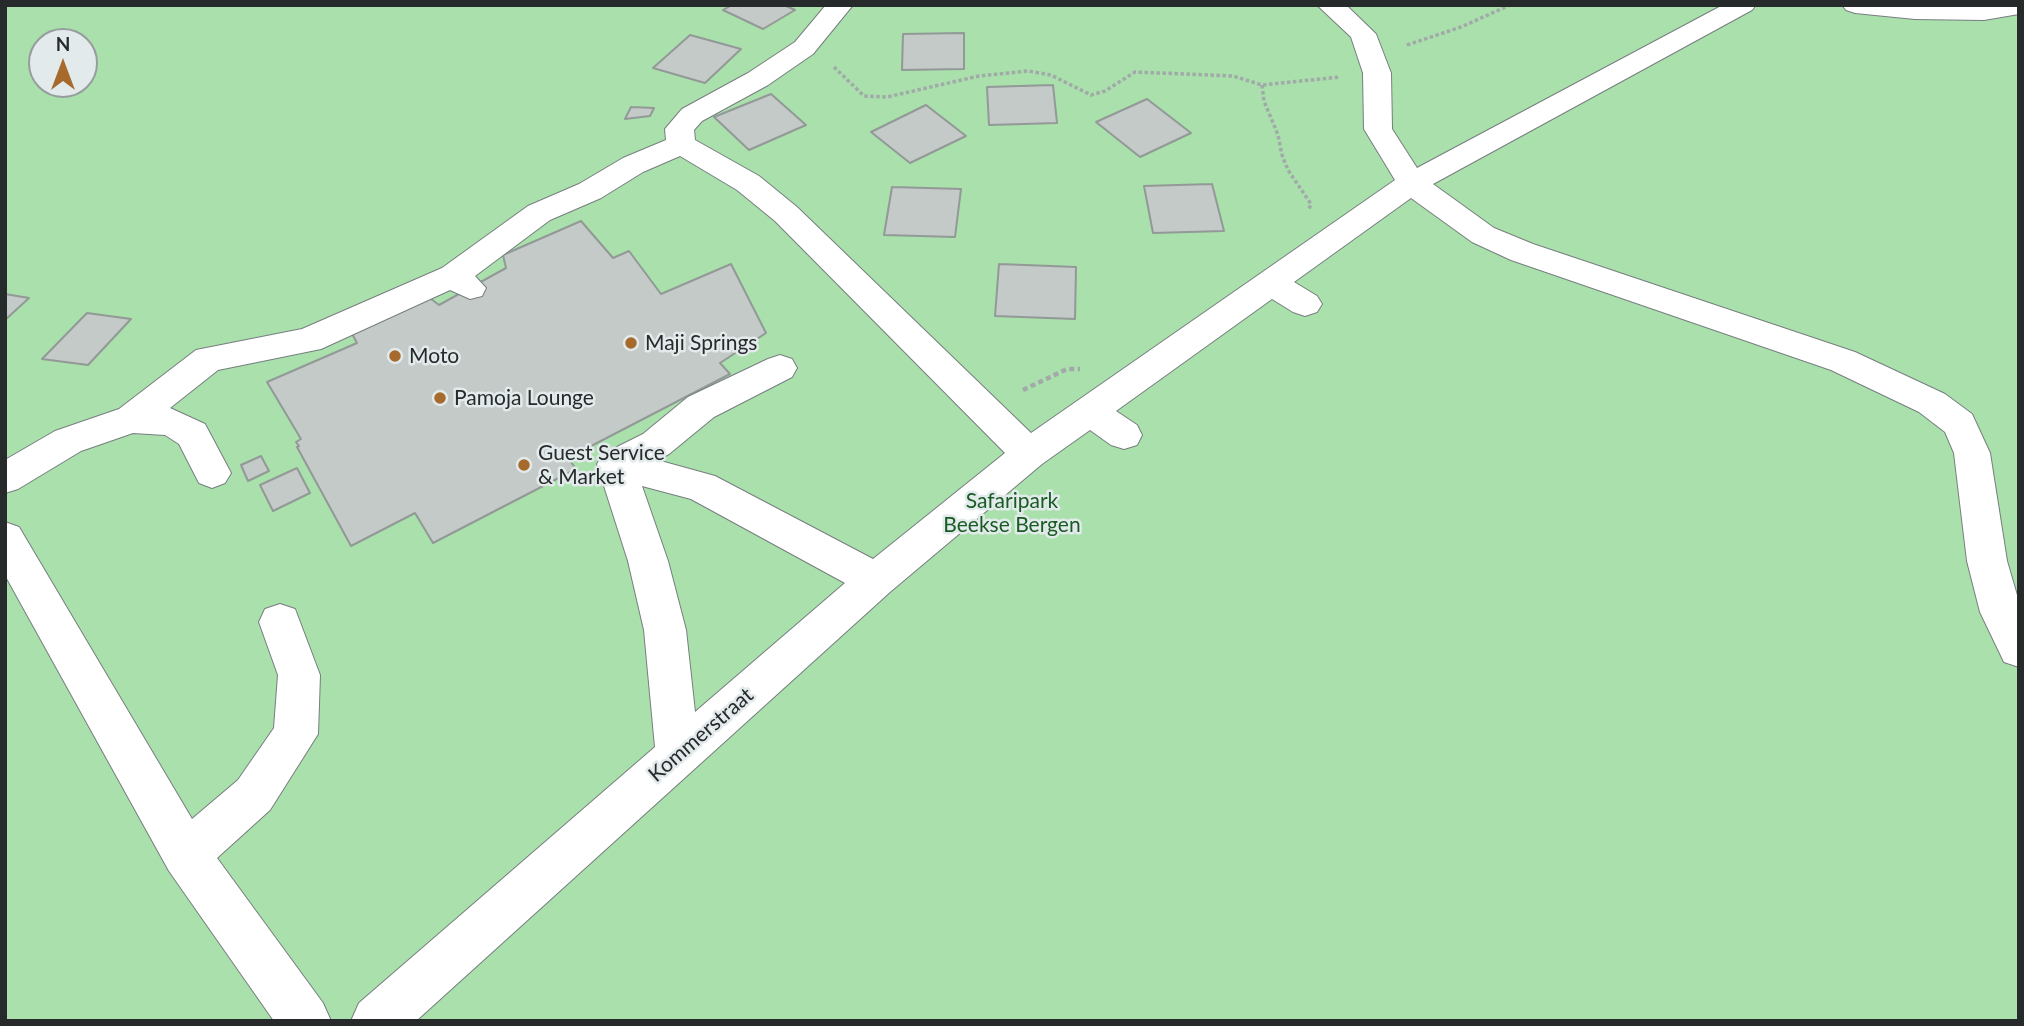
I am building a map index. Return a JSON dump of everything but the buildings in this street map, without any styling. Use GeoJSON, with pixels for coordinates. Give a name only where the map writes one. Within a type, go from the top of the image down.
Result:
{"type":"FeatureCollection","features":[{"type":"Feature","properties":{"kind":"street"},"geometry":{"type":"LineString","coordinates":[[681,144],[679,129],[692,115],[758,79],[804,48],[840,5]]}},
{"type":"Feature","properties":{"kind":"street"},"geometry":{"type":"LineString","coordinates":[[1330,5],[1363,34],[1377,74],[1378,129],[1412,183],[1447,212],[1483,235],[1522,252],[1843,361],[1932,402],[1959,424],[1972,453],[1987,561],[2000,612],[2019,649]]}},
{"type":"Feature","properties":{"kind":"street","name":"Kommerstraat"},"geometry":{"type":"LineString","coordinates":[[377,1021],[876,580],[1029,454],[1412,183],[1743,5]]}},
{"type":"Feature","properties":{"kind":"street"},"geometry":{"type":"LineString","coordinates":[[1855,5],[1915,11],[1970,12],[2019,6]]}},
{"type":"Feature","properties":{"kind":"street"},"geometry":{"type":"LineString","coordinates":[[5,478],[68,441],[132,419],[208,359],[309,340],[461,282],[539,213],[590,191],[633,165],[681,144]]}},
{"type":"Feature","properties":{"kind":"street"},"geometry":{"type":"LineString","coordinates":[[681,144],[748,183],[786,214],[1029,454]]}},
{"type":"Feature","properties":{"kind":"street"},"geometry":{"type":"LineString","coordinates":[[1269,282],[1305,304]]}},
{"type":"Feature","properties":{"kind":"street"},"geometry":{"type":"LineString","coordinates":[[616,464],[656,444],[701,407],[780,369]]}},
{"type":"Feature","properties":{"kind":"street"},"geometry":{"type":"LineString","coordinates":[[1090,410],[1124,435]]}},
{"type":"Feature","properties":{"kind":"street"},"geometry":{"type":"LineString","coordinates":[[132,419],[172,422],[192,434],[212,473]]}},
{"type":"Feature","properties":{"kind":"street"},"geometry":{"type":"LineString","coordinates":[[616,464],[702,487],[876,580]]}},
{"type":"Feature","properties":{"kind":"street"},"geometry":{"type":"LineString","coordinates":[[616,464],[648,561],[665,630],[678,755]]}},
{"type":"Feature","properties":{"kind":"street"},"geometry":{"type":"LineString","coordinates":[[5,538],[186,854],[305,1021]]}},
{"type":"Feature","properties":{"kind":"street"},"geometry":{"type":"LineString","coordinates":[[186,854],[254,795],[296,734],[299,675],[280,622]]}},
{"type":"Feature","properties":{"kind":"path"},"geometry":{"type":"LineString","coordinates":[[804,48],[846,76],[864,96],[887,97],[979,76],[1028,71],[1051,75],[1091,95],[1105,91],[1135,72],[1233,76],[1262,85],[1377,74],[1400,47],[1461,27],[1510,5]]}},
{"type":"Feature","properties":{"kind":"path"},"geometry":{"type":"LineString","coordinates":[[1262,85],[1264,101],[1288,170],[1311,204],[1306,214]]}},
{"type":"Feature","properties":{"kind":"path"},"geometry":{"type":"LineString","coordinates":[[987,411],[1067,369],[1081,369]]}},
{"type":"Feature","properties":{"kind":"green space","name":"Safaripark Beekse Bergen"},"geometry":{"type":"Polygon","coordinates":[[[5,5],[2019,5],[2019,1021],[5,1021],[5,5]]]}},
{"type":"Feature","properties":{"kind":"place","name":"Maji Springs"},"geometry":{"type":"Point","coordinates":[631,343]}},
{"type":"Feature","properties":{"kind":"place","name":"Moto"},"geometry":{"type":"Point","coordinates":[395,356]}},
{"type":"Feature","properties":{"kind":"place","name":"Pamoja Lounge"},"geometry":{"type":"Point","coordinates":[440,398]}},
{"type":"Feature","properties":{"kind":"place","name":"Guest Service & Market"},"geometry":{"type":"Point","coordinates":[524,465]}}]}
